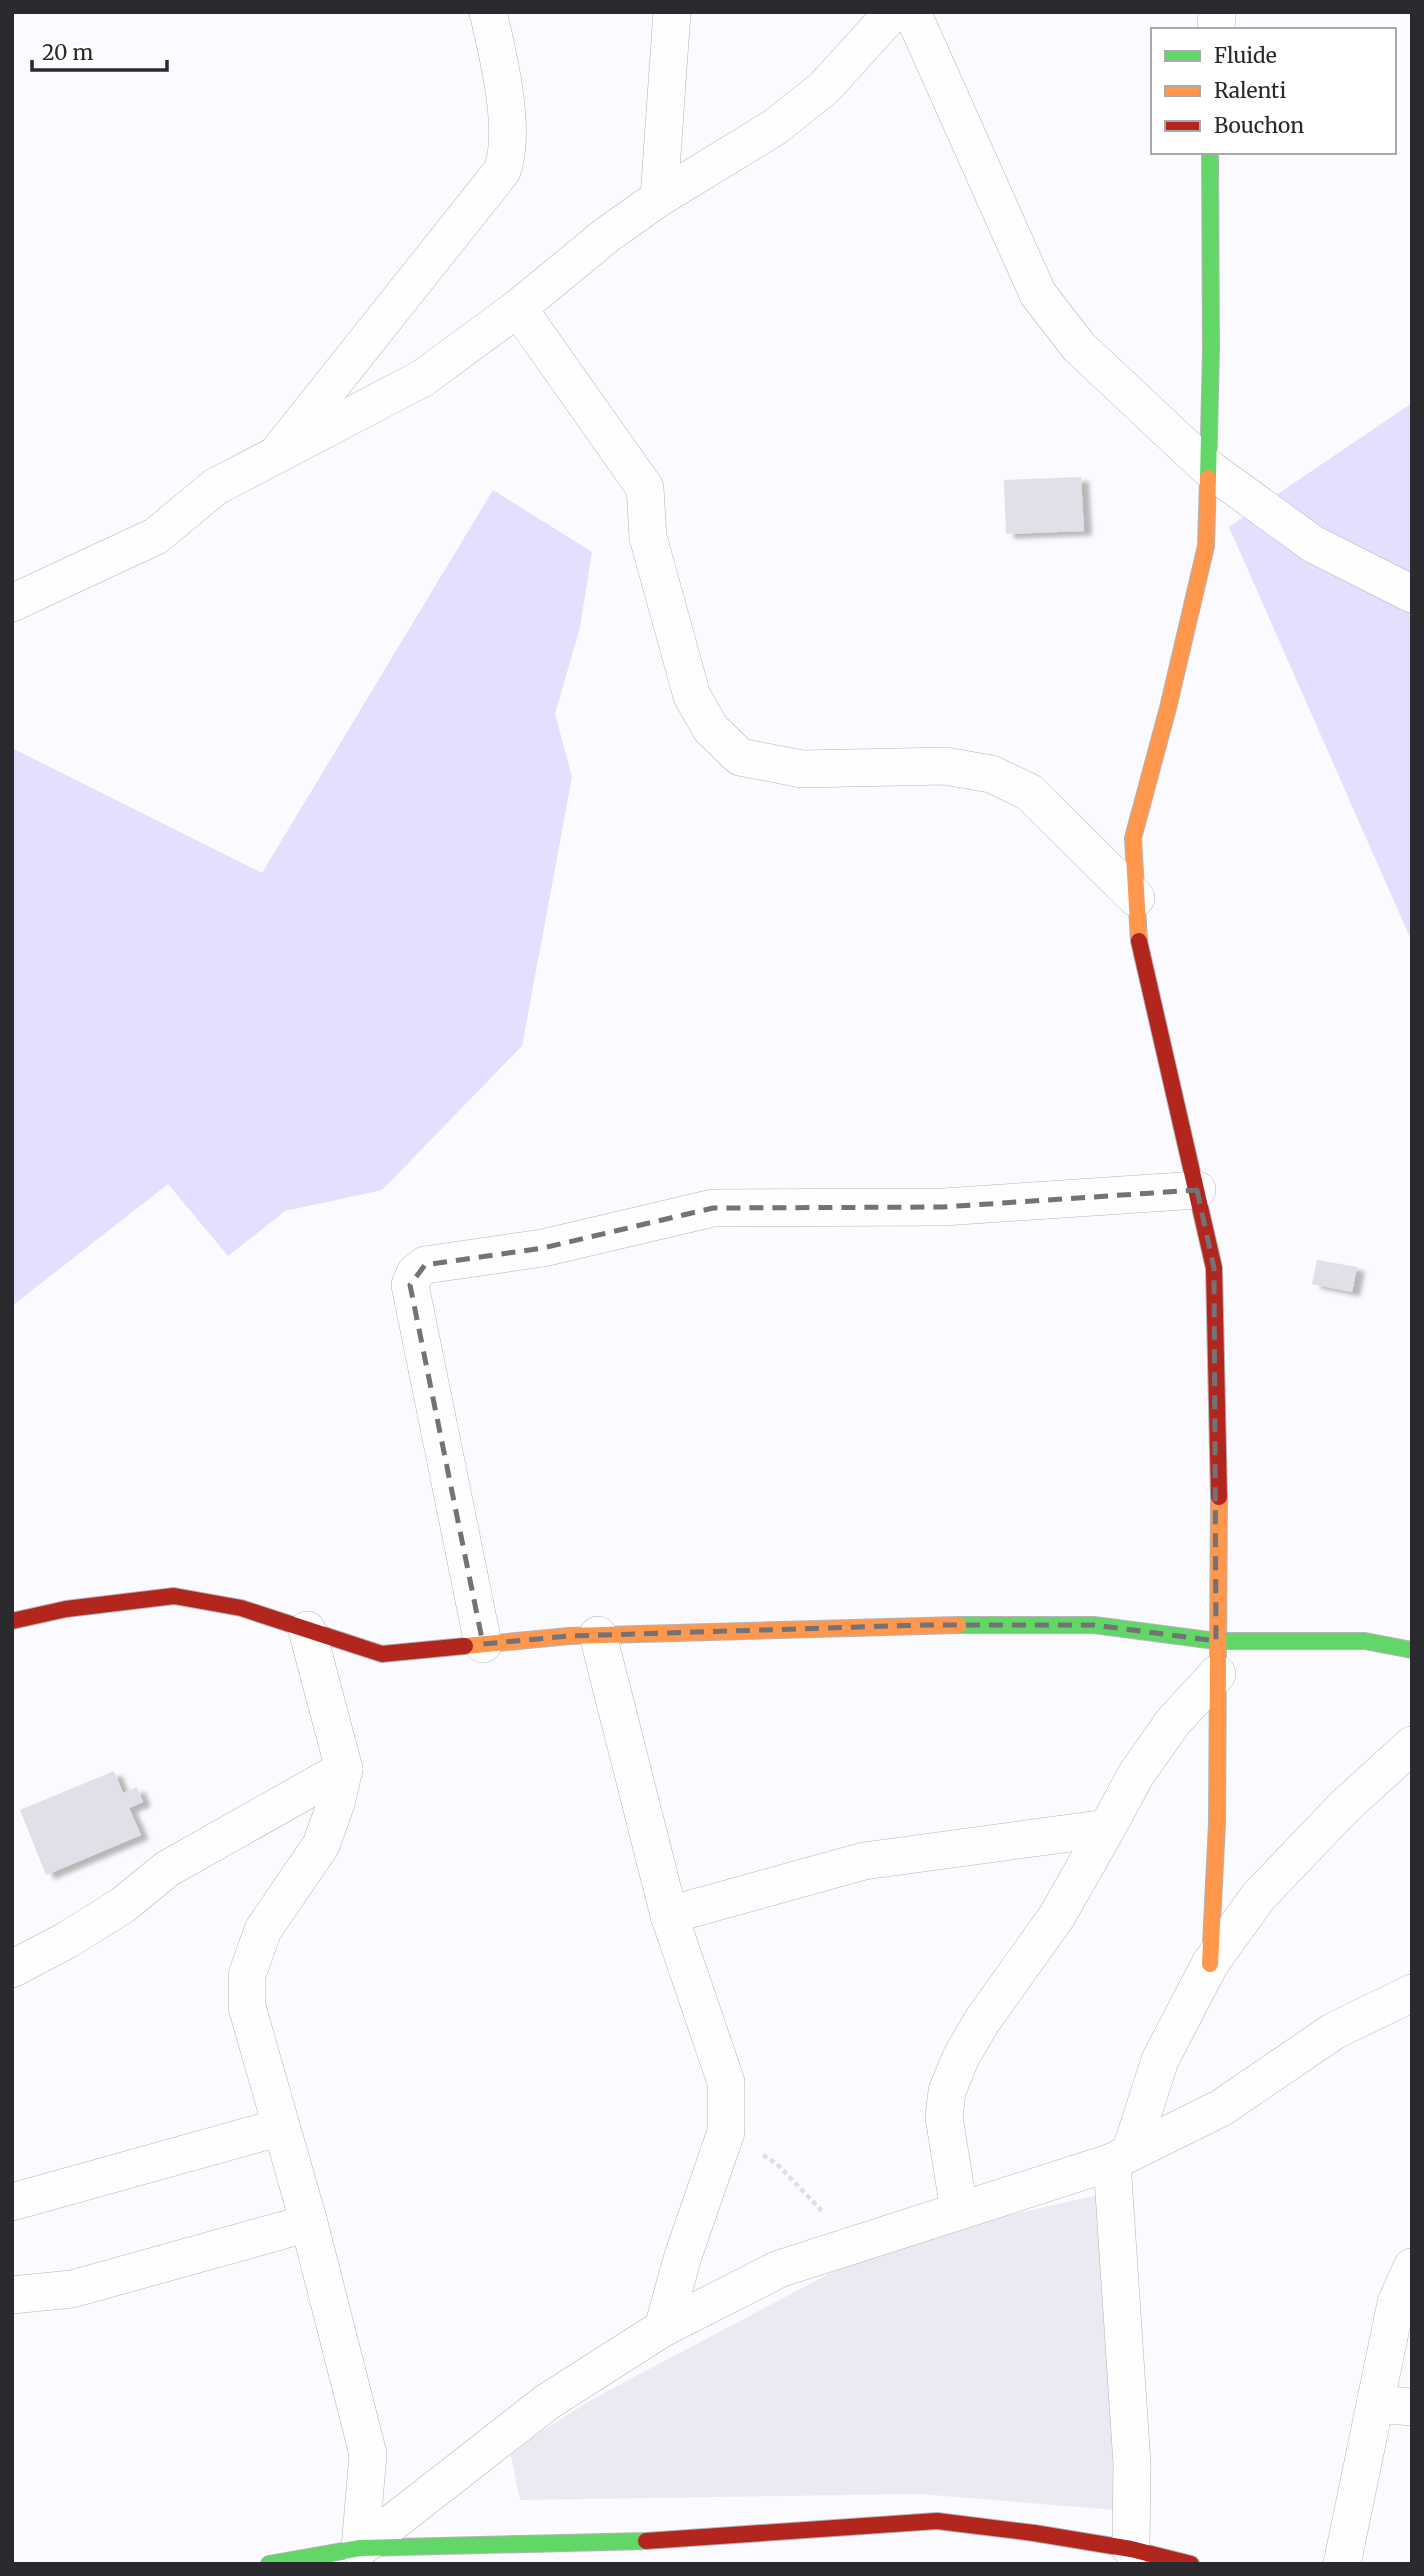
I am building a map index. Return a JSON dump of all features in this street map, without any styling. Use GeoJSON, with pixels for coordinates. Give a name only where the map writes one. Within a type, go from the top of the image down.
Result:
{"type":"FeatureCollection","features":[{"type":"Feature","properties":{"kind":"street"},"geometry":{"type":"LineString","coordinates":[[276,455],[502,171],[507,157],[505,88],[488,12]]}},
{"type":"Feature","properties":{"kind":"street"},"geometry":{"type":"LineString","coordinates":[[659,198],[672,12]]}},
{"type":"Feature","properties":{"kind":"street"},"geometry":{"type":"LineString","coordinates":[[12,603],[156,536],[215,487],[423,379],[518,308],[608,234],[659,198],[775,127],[824,88],[893,12]]}},
{"type":"Feature","properties":{"kind":"street"},"geometry":{"type":"LineString","coordinates":[[912,12],[1038,294],[1079,347],[1208,468],[1313,544],[1412,594]]}},
{"type":"Feature","properties":{"kind":"street"},"geometry":{"type":"LineString","coordinates":[[1210,154],[1211,350],[1206,546],[1168,708],[1133,838],[1139,950],[1214,1268],[1219,1448],[1217,1823],[1210,1964]]}},
{"type":"Feature","properties":{"kind":"street"},"geometry":{"type":"LineString","coordinates":[[518,308],[645,488],[648,537],[692,696],[711,729],[740,757],[802,769],[945,766],[991,774],[1029,792],[1136,898]]}},
{"type":"Feature","properties":{"kind":"street"},"geometry":{"type":"LineString","coordinates":[[483,1644],[410,1285],[415,1273],[425,1265],[543,1248],[713,1208],[943,1207],[1197,1190]]}},
{"type":"Feature","properties":{"kind":"street"},"geometry":{"type":"LineString","coordinates":[[12,1621],[66,1609],[174,1596],[241,1608],[382,1654],[598,1635],[924,1625],[1094,1625],[1217,1658],[1365,1641],[1412,1650]]}},
{"type":"Feature","properties":{"kind":"street"},"geometry":{"type":"LineString","coordinates":[[307,1630],[344,1769],[336,1803],[321,1845],[263,1930],[247,1975],[247,2007],[309,2223],[368,2454],[360,2548]]}},
{"type":"Feature","properties":{"kind":"street"},"geometry":{"type":"LineString","coordinates":[[598,1635],[669,1915],[726,2082],[726,2132],[682,2256],[663,2328]]}},
{"type":"Feature","properties":{"kind":"street"},"geometry":{"type":"LineString","coordinates":[[959,2210],[944,2117],[947,2091],[961,2057],[982,2021],[1057,1916],[1138,1773],[1217,1658]]}},
{"type":"Feature","properties":{"kind":"street"},"geometry":{"type":"LineString","coordinates":[[269,2564],[324,2559],[360,2548],[610,2543],[937,2521],[1034,2533],[1162,2558],[1132,2464],[1121,2158],[1160,2060],[1210,1964],[1258,1897],[1343,1808],[1412,1745]]}},
{"type":"Feature","properties":{"kind":"street"},"geometry":{"type":"LineString","coordinates":[[12,1969],[67,1940],[123,1905],[167,1869],[344,1769]]}},
{"type":"Feature","properties":{"kind":"street"},"geometry":{"type":"LineString","coordinates":[[669,1915],[864,1861],[1107,1828]]}},
{"type":"Feature","properties":{"kind":"street"},"geometry":{"type":"LineString","coordinates":[[360,2548],[547,2402],[663,2328],[779,2269],[1121,2158],[1221,2108],[1334,2031],[1412,1993]]}},
{"type":"Feature","properties":{"kind":"street"},"geometry":{"type":"LineString","coordinates":[[12,2202],[281,2127]]}},
{"type":"Feature","properties":{"kind":"street"},"geometry":{"type":"LineString","coordinates":[[12,2295],[72,2289],[309,2223]]}},
{"type":"Feature","properties":{"kind":"street"},"geometry":{"type":"LineString","coordinates":[[1342,2564],[1394,2405],[1396,2303],[1412,2267]]}},
{"type":"Feature","properties":{"kind":"path"},"geometry":{"type":"LineString","coordinates":[[726,2132],[777,2164],[854,2245]]}},
{"type":"Feature","properties":{"kind":"highlighted area"},"geometry":{"type":"Polygon","coordinates":[[[1197,1190],[1214,1268],[1216,1641],[1094,1625],[924,1625],[569,1636],[483,1644],[410,1285],[425,1265],[543,1248],[713,1208],[943,1207],[1197,1190]]]}},
{"type":"Feature","properties":{"kind":"shaded area"},"geometry":{"type":"Polygon","coordinates":[[[1412,403],[1412,942],[1229,527],[1412,403]]]}},
{"type":"Feature","properties":{"kind":"shaded area"},"geometry":{"type":"Polygon","coordinates":[[[493,490],[592,552],[580,627],[555,714],[572,777],[522,1046],[382,1190],[285,1211],[228,1256],[168,1184],[12,1306],[12,748],[262,873],[493,490]]]}},
{"type":"Feature","properties":{"kind":"shaded area"},"geometry":{"type":"Polygon","coordinates":[[[1107,2193],[1127,2511],[919,2494],[520,2500],[510,2451],[591,2400],[838,2269],[970,2224],[1107,2193]]]}},
{"type":"Feature","properties":{"kind":"building"},"geometry":{"type":"Polygon","coordinates":[[[1081,477],[1084,531],[1006,534],[1004,480],[1081,477]]]}},
{"type":"Feature","properties":{"kind":"building"},"geometry":{"type":"Polygon","coordinates":[[[1317,1260],[1357,1267],[1352,1292],[1312,1284],[1317,1260]]]}},
{"type":"Feature","properties":{"kind":"building"},"geometry":{"type":"Polygon","coordinates":[[[114,1771],[123,1793],[137,1787],[143,1802],[129,1808],[141,1835],[46,1875],[20,1810],[114,1771]]]}},
{"type":"Feature","properties":{"kind":"traffic: fast"},"geometry":{"type":"LineString","coordinates":[[1208,478],[1211,350],[1210,154]]}},
{"type":"Feature","properties":{"kind":"traffic: fast"},"geometry":{"type":"LineString","coordinates":[[958,1625],[1094,1625],[1216,1641],[1365,1641],[1412,1650]]}},
{"type":"Feature","properties":{"kind":"traffic: fast"},"geometry":{"type":"LineString","coordinates":[[269,2564],[360,2548],[646,2541]]}},
{"type":"Feature","properties":{"kind":"traffic: slow"},"geometry":{"type":"LineString","coordinates":[[1139,941],[1133,838],[1168,708],[1206,546],[1208,478]]}},
{"type":"Feature","properties":{"kind":"traffic: slow"},"geometry":{"type":"LineString","coordinates":[[1210,1964],[1217,1823],[1219,1497]]}},
{"type":"Feature","properties":{"kind":"traffic: slow"},"geometry":{"type":"LineString","coordinates":[[465,1646],[569,1636],[958,1625]]}},
{"type":"Feature","properties":{"kind":"traffic: jam"},"geometry":{"type":"LineString","coordinates":[[1139,941],[1214,1268],[1219,1497]]}},
{"type":"Feature","properties":{"kind":"traffic: jam"},"geometry":{"type":"LineString","coordinates":[[12,1621],[66,1609],[174,1596],[241,1608],[382,1654],[465,1646]]}},
{"type":"Feature","properties":{"kind":"traffic: jam"},"geometry":{"type":"LineString","coordinates":[[646,2541],[937,2521],[1131,2549],[1191,2564]]}}]}
